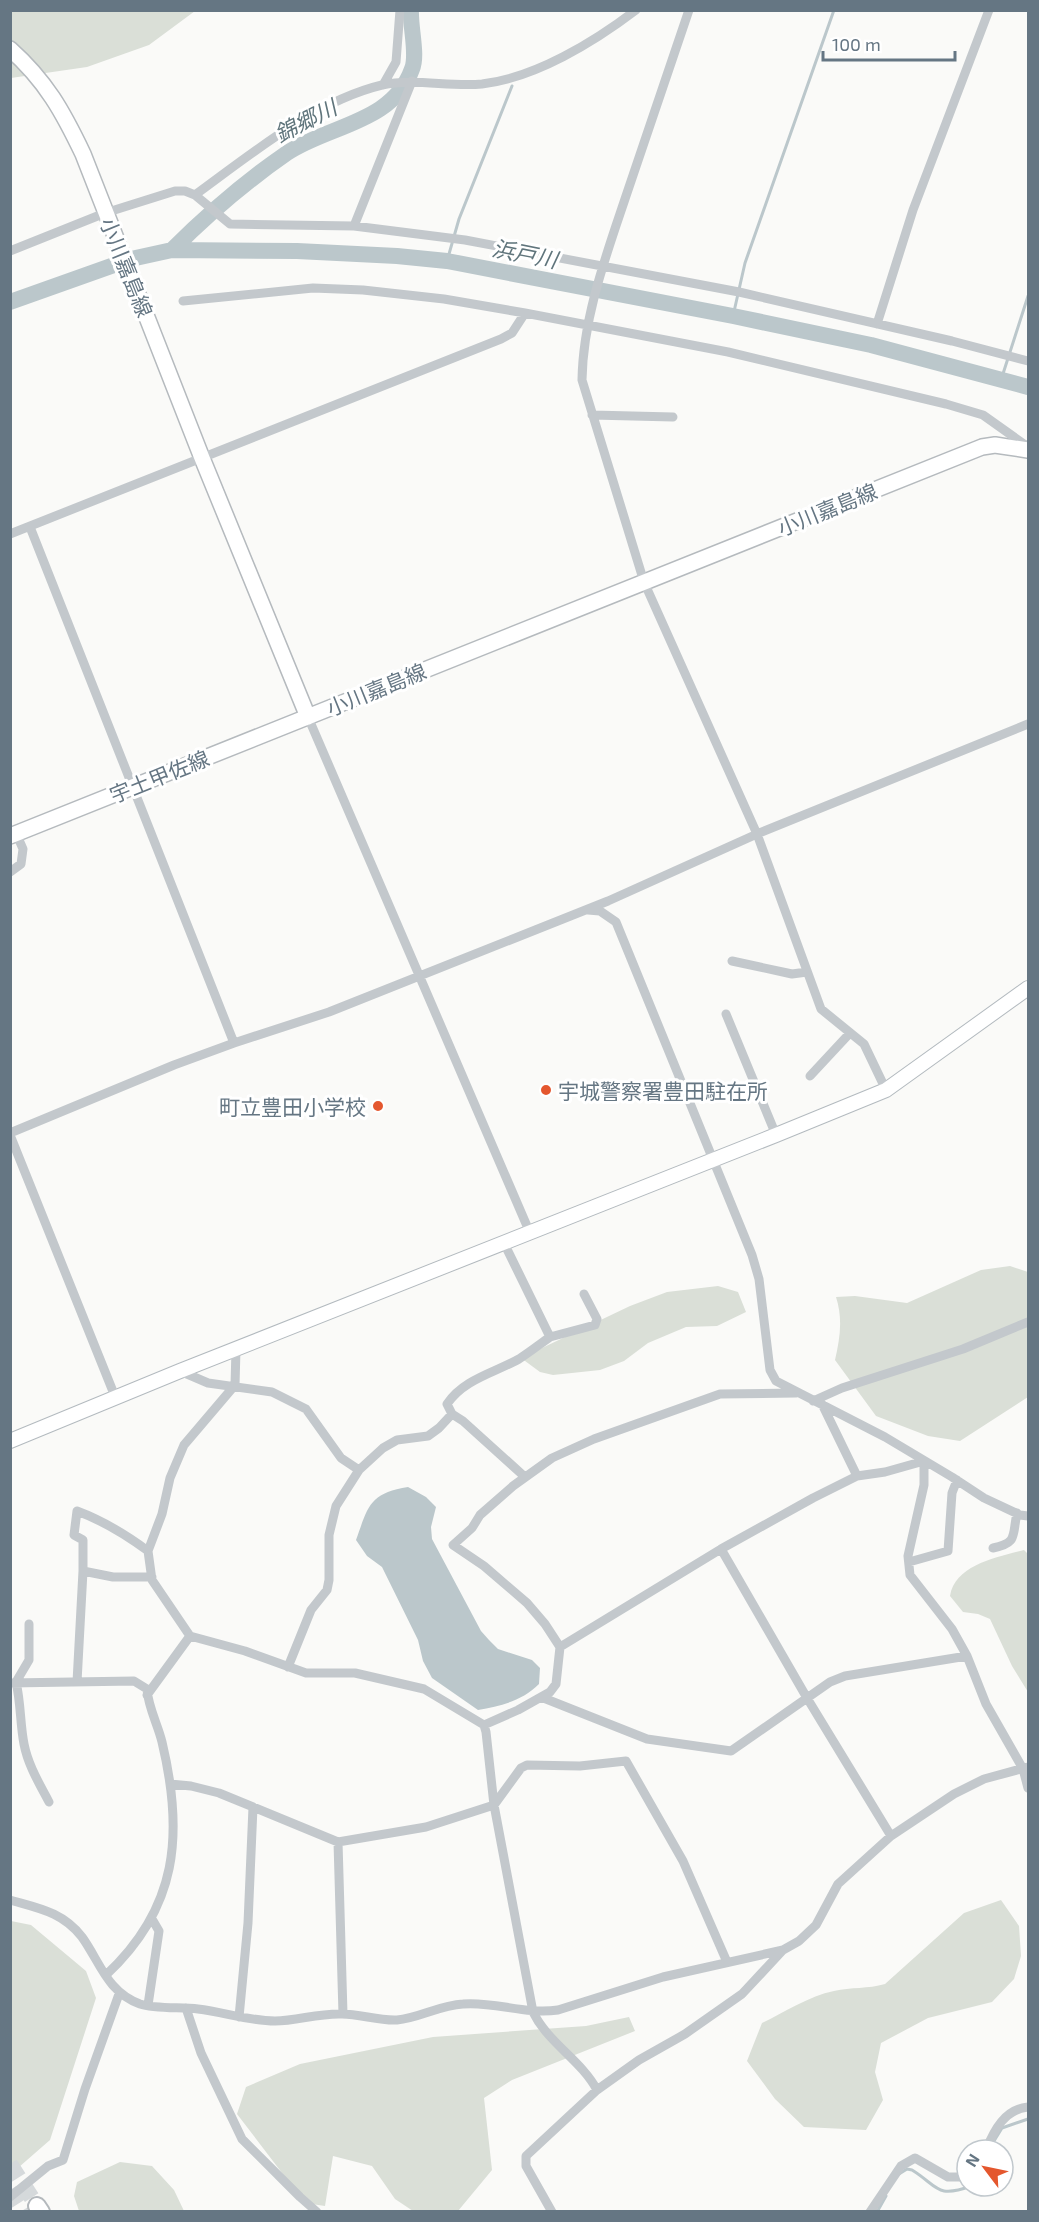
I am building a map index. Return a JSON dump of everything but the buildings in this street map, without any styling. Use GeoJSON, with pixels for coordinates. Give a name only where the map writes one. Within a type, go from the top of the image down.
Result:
{"type":"FeatureCollection","features":[{"type":"Feature","properties":{"kind":"main road","name":"小川嘉島線"},"geometry":{"type":"LineString","coordinates":[[10,49],[31,67],[64,113],[83,154],[202,458],[308,717],[982,447],[995,445],[1029,448]]}},
{"type":"Feature","properties":{"kind":"main road","name":"宇土甲佐線"},"geometry":{"type":"LineString","coordinates":[[13,835],[308,717]]}},
{"type":"Feature","properties":{"kind":"street"},"geometry":{"type":"LineString","coordinates":[[382,85],[396,62],[400,10]]}},
{"type":"Feature","properties":{"kind":"street"},"geometry":{"type":"LineString","coordinates":[[198,197],[268,143],[322,109],[357,93],[382,85],[412,81],[482,84],[519,76],[562,58],[636,10]]}},
{"type":"Feature","properties":{"kind":"street"},"geometry":{"type":"LineString","coordinates":[[689,10],[603,266],[589,327],[582,380],[644,582],[757,834],[820,1009],[864,1044],[886,1090]]}},
{"type":"Feature","properties":{"kind":"street"},"geometry":{"type":"LineString","coordinates":[[877,324],[912,210],[989,10]]}},
{"type":"Feature","properties":{"kind":"street"},"geometry":{"type":"LineString","coordinates":[[354,226],[412,81]]}},
{"type":"Feature","properties":{"kind":"street"},"geometry":{"type":"LineString","coordinates":[[10,251],[105,213],[175,191],[185,191],[198,197],[230,224],[354,226],[465,240],[739,292],[1029,361]]}},
{"type":"Feature","properties":{"kind":"street"},"geometry":{"type":"LineString","coordinates":[[183,301],[313,288],[363,290],[444,299],[525,313],[728,352],[946,404],[983,415],[1029,448]]}},
{"type":"Feature","properties":{"kind":"street"},"geometry":{"type":"LineString","coordinates":[[10,534],[501,339],[512,333],[525,313]]}},
{"type":"Feature","properties":{"kind":"street"},"geometry":{"type":"LineString","coordinates":[[592,415],[673,417]]}},
{"type":"Feature","properties":{"kind":"street"},"geometry":{"type":"LineString","coordinates":[[30,527],[234,1043]]}},
{"type":"Feature","properties":{"kind":"street"},"geometry":{"type":"LineString","coordinates":[[308,717],[530,1233]]}},
{"type":"Feature","properties":{"kind":"street"},"geometry":{"type":"LineString","coordinates":[[116,1399],[10,1134],[234,1043],[328,1012],[584,910],[757,834],[1029,724]]}},
{"type":"Feature","properties":{"kind":"street"},"geometry":{"type":"LineString","coordinates":[[10,872],[21,864],[23,849],[13,835]]}},
{"type":"Feature","properties":{"kind":"street"},"geometry":{"type":"LineString","coordinates":[[584,910],[600,910],[616,922],[752,1255],[759,1279],[770,1370],[776,1381],[885,1437],[984,1498],[1029,1516]]}},
{"type":"Feature","properties":{"kind":"street"},"geometry":{"type":"LineString","coordinates":[[732,961],[792,974],[807,972]]}},
{"type":"Feature","properties":{"kind":"street"},"geometry":{"type":"LineString","coordinates":[[10,1441],[886,1090],[1029,988]]}},
{"type":"Feature","properties":{"kind":"street"},"geometry":{"type":"LineString","coordinates":[[726,1014],[776,1135]]}},
{"type":"Feature","properties":{"kind":"street"},"geometry":{"type":"LineString","coordinates":[[810,1076],[850,1033]]}},
{"type":"Feature","properties":{"kind":"street"},"geometry":{"type":"LineString","coordinates":[[504,1243],[550,1337]]}},
{"type":"Feature","properties":{"kind":"street"},"geometry":{"type":"LineString","coordinates":[[525,1477],[463,1421],[452,1414],[447,1404],[453,1394],[477,1378],[517,1360],[550,1337],[595,1325],[597,1319],[584,1294]]}},
{"type":"Feature","properties":{"kind":"street"},"geometry":{"type":"LineString","coordinates":[[817,1403],[842,1388],[963,1349],[1029,1322]]}},
{"type":"Feature","properties":{"kind":"street"},"geometry":{"type":"LineString","coordinates":[[236,1349],[235,1385],[184,1445],[170,1478],[162,1514],[148,1551],[152,1577],[190,1636],[245,1651],[306,1673],[356,1673],[424,1689],[484,1725]]}},
{"type":"Feature","properties":{"kind":"street"},"geometry":{"type":"LineString","coordinates":[[180,1371],[208,1383],[272,1392],[306,1409],[341,1458],[359,1470]]}},
{"type":"Feature","properties":{"kind":"street"},"geometry":{"type":"LineString","coordinates":[[484,1725],[541,1698],[556,1684],[560,1647],[545,1624],[527,1603],[484,1566],[453,1545],[472,1528],[480,1515],[525,1477],[552,1458],[594,1439],[720,1394],[796,1393]]}},
{"type":"Feature","properties":{"kind":"street"},"geometry":{"type":"LineString","coordinates":[[817,1403],[857,1476]]}},
{"type":"Feature","properties":{"kind":"street"},"geometry":{"type":"LineString","coordinates":[[288,1666],[311,1610],[327,1590],[329,1535],[336,1506],[359,1470],[383,1448],[397,1440],[428,1436],[452,1414]]}},
{"type":"Feature","properties":{"kind":"street"},"geometry":{"type":"LineString","coordinates":[[560,1647],[721,1549],[857,1476],[885,1472],[924,1461]]}},
{"type":"Feature","properties":{"kind":"street"},"geometry":{"type":"LineString","coordinates":[[924,1461],[924,1485],[908,1556],[910,1575],[951,1629],[967,1656],[986,1704],[1026,1768],[1029,1788]]}},
{"type":"Feature","properties":{"kind":"street"},"geometry":{"type":"LineString","coordinates":[[909,1562],[948,1551],[952,1493],[957,1480]]}},
{"type":"Feature","properties":{"kind":"street"},"geometry":{"type":"LineString","coordinates":[[77,1682],[83,1540],[74,1535],[77,1511],[123,1532],[148,1551]]}},
{"type":"Feature","properties":{"kind":"street"},"geometry":{"type":"LineString","coordinates":[[993,1548],[1008,1545],[1011,1541],[1017,1513]]}},
{"type":"Feature","properties":{"kind":"street"},"geometry":{"type":"LineString","coordinates":[[721,1549],[807,1698],[891,1836]]}},
{"type":"Feature","properties":{"kind":"street"},"geometry":{"type":"LineString","coordinates":[[83,1570],[113,1577],[152,1577]]}},
{"type":"Feature","properties":{"kind":"street"},"geometry":{"type":"LineString","coordinates":[[13,1683],[29,1660],[28,1624]]}},
{"type":"Feature","properties":{"kind":"street"},"geometry":{"type":"LineString","coordinates":[[147,1695],[190,1636]]}},
{"type":"Feature","properties":{"kind":"street"},"geometry":{"type":"LineString","coordinates":[[541,1698],[647,1739],[731,1751],[830,1682],[845,1676],[967,1656]]}},
{"type":"Feature","properties":{"kind":"street"},"geometry":{"type":"LineString","coordinates":[[13,1683],[134,1682],[147,1689],[162,1741],[170,1784],[174,1845],[163,1892],[152,1918],[117,1965],[106,1975]]}},
{"type":"Feature","properties":{"kind":"street"},"geometry":{"type":"LineString","coordinates":[[13,1683],[21,1704],[24,1745],[33,1774],[49,1802]]}},
{"type":"Feature","properties":{"kind":"street"},"geometry":{"type":"LineString","coordinates":[[484,1725],[494,1805],[533,2012],[563,2052],[589,2075],[597,2090]]}},
{"type":"Feature","properties":{"kind":"street"},"geometry":{"type":"LineString","coordinates":[[170,1784],[219,1793],[338,1842],[426,1827],[494,1805],[521,1768],[527,1765],[580,1766],[626,1761],[683,1861],[727,1962]]}},
{"type":"Feature","properties":{"kind":"street"},"geometry":{"type":"LineString","coordinates":[[10,1900],[51,1911],[68,1924],[81,1937],[119,1994],[141,2004],[186,2008],[277,2022],[316,2014],[343,2014],[395,2020],[420,2016],[462,2004],[533,2012],[558,2010],[663,1977],[783,1950],[799,1941],[816,1924],[838,1884],[891,1836],[954,1794],[984,1779],[1026,1768]]}},
{"type":"Feature","properties":{"kind":"street"},"geometry":{"type":"LineString","coordinates":[[239,2017],[248,1923],[253,1807]]}},
{"type":"Feature","properties":{"kind":"street"},"geometry":{"type":"LineString","coordinates":[[338,1842],[343,2014]]}},
{"type":"Feature","properties":{"kind":"street"},"geometry":{"type":"LineString","coordinates":[[148,2005],[159,1931],[152,1918]]}},
{"type":"Feature","properties":{"kind":"street"},"geometry":{"type":"LineString","coordinates":[[552,2211],[526,2166],[526,2156],[597,2090],[639,2060],[685,2034],[742,1994],[783,1950]]}},
{"type":"Feature","properties":{"kind":"street"},"geometry":{"type":"LineString","coordinates":[[10,2197],[48,2166],[63,2160],[85,2089],[119,1994]]}},
{"type":"Feature","properties":{"kind":"street"},"geometry":{"type":"LineString","coordinates":[[186,2008],[201,2053],[242,2139],[317,2211]]}},
{"type":"Feature","properties":{"kind":"street"},"geometry":{"type":"LineString","coordinates":[[991,2138],[1002,2119],[1012,2112],[1029,2107]]}},
{"type":"Feature","properties":{"kind":"street"},"geometry":{"type":"LineString","coordinates":[[870,2211],[901,2166],[915,2158],[948,2177],[955,2177]]}},
{"type":"Feature","properties":{"kind":"shaded area"},"geometry":{"type":"Polygon","coordinates":[[[10,11],[195,11],[149,45],[87,67],[11,78],[10,11]]]}},
{"type":"Feature","properties":{"kind":"shaded area"},"geometry":{"type":"Polygon","coordinates":[[[1010,1266],[1028,1272],[1028,1397],[960,1441],[928,1436],[876,1416],[835,1360],[840,1328],[840,1313],[836,1297],[855,1296],[907,1303],[981,1270],[1010,1266]]]}},
{"type":"Feature","properties":{"kind":"shaded area"},"geometry":{"type":"Polygon","coordinates":[[[718,1286],[738,1292],[746,1312],[717,1326],[686,1327],[648,1343],[624,1361],[600,1370],[553,1375],[540,1372],[521,1358],[630,1306],[667,1292],[718,1286]]]}},
{"type":"Feature","properties":{"kind":"shaded area"},"geometry":{"type":"Polygon","coordinates":[[[408,1487],[426,1497],[436,1507],[431,1527],[432,1539],[481,1631],[498,1649],[532,1660],[540,1668],[539,1684],[526,1695],[478,1710],[432,1678],[423,1661],[418,1640],[382,1567],[367,1556],[356,1540],[367,1510],[372,1503],[385,1493],[408,1487]]]}},
{"type":"Feature","properties":{"kind":"shaded area"},"geometry":{"type":"Polygon","coordinates":[[[1024,1550],[1028,1554],[1028,1692],[1012,1666],[990,1619],[978,1614],[963,1612],[950,1596],[954,1585],[968,1570],[990,1559],[1024,1550]]]}},
{"type":"Feature","properties":{"kind":"shaded area"},"geometry":{"type":"Polygon","coordinates":[[[1001,1900],[1019,1926],[1021,1956],[1014,1979],[992,2002],[928,2018],[881,2043],[875,2072],[883,2100],[866,2130],[804,2127],[775,2099],[747,2061],[762,2023],[806,2000],[825,1993],[885,1984],[964,1913],[1001,1900]]]}},
{"type":"Feature","properties":{"kind":"shaded area"},"geometry":{"type":"Polygon","coordinates":[[[11,1921],[31,1925],[86,1971],[96,1998],[50,2140],[11,2174],[11,1921]]]}},
{"type":"Feature","properties":{"kind":"shaded area"},"geometry":{"type":"Polygon","coordinates":[[[629,2017],[635,2031],[512,2080],[484,2098],[492,2170],[458,2211],[413,2211],[395,2199],[372,2166],[333,2156],[325,2206],[305,2203],[237,2114],[246,2087],[300,2064],[433,2037],[586,2026],[629,2017]]]}},
{"type":"Feature","properties":{"kind":"shaded area"},"geometry":{"type":"Polygon","coordinates":[[[120,2162],[152,2166],[174,2190],[184,2211],[79,2211],[74,2196],[77,2182],[120,2162]]]}},
{"type":"Feature","properties":{"kind":"waterway","name":"錦郷川"},"geometry":{"type":"LineString","coordinates":[[172,250],[227,199],[287,153],[358,121],[390,101],[403,87],[414,63],[411,10]]}},
{"type":"Feature","properties":{"kind":"waterway"},"geometry":{"type":"LineString","coordinates":[[733,316],[745,263],[834,10]]}},
{"type":"Feature","properties":{"kind":"waterway"},"geometry":{"type":"LineString","coordinates":[[447,261],[459,219],[512,86]]}},
{"type":"Feature","properties":{"kind":"waterway","name":"浜戸川"},"geometry":{"type":"LineString","coordinates":[[10,302],[131,259],[172,250],[297,251],[397,256],[447,261],[733,316],[871,345],[1028,387]]}},
{"type":"Feature","properties":{"kind":"waterway"},"geometry":{"type":"LineString","coordinates":[[1001,380],[1028,296]]}},
{"type":"Feature","properties":{"kind":"waterway"},"geometry":{"type":"LineString","coordinates":[[996,2138],[1002,2128],[1028,2119]]}},
{"type":"Feature","properties":{"kind":"waterway"},"geometry":{"type":"LineString","coordinates":[[899,2174],[907,2169],[912,2170],[938,2189],[955,2190]]}},
{"type":"Feature","properties":{"kind":"waterway"},"geometry":{"type":"LineString","coordinates":[[877,2212],[886,2196]]}},
{"type":"Feature","properties":{"kind":"tunnel"},"geometry":{"type":"LineString","coordinates":[[10,2164],[37,2206]]}},
{"type":"Feature","properties":{"kind":"tunnel"},"geometry":{"type":"LineString","coordinates":[[10,2190],[24,2212]]}},
{"type":"Feature","properties":{"kind":"place","name":"宇城警察署豊田駐在所"},"geometry":{"type":"Point","coordinates":[546,1090]}},
{"type":"Feature","properties":{"kind":"place","name":"町立豊田小学校"},"geometry":{"type":"Point","coordinates":[378,1106]}}]}
